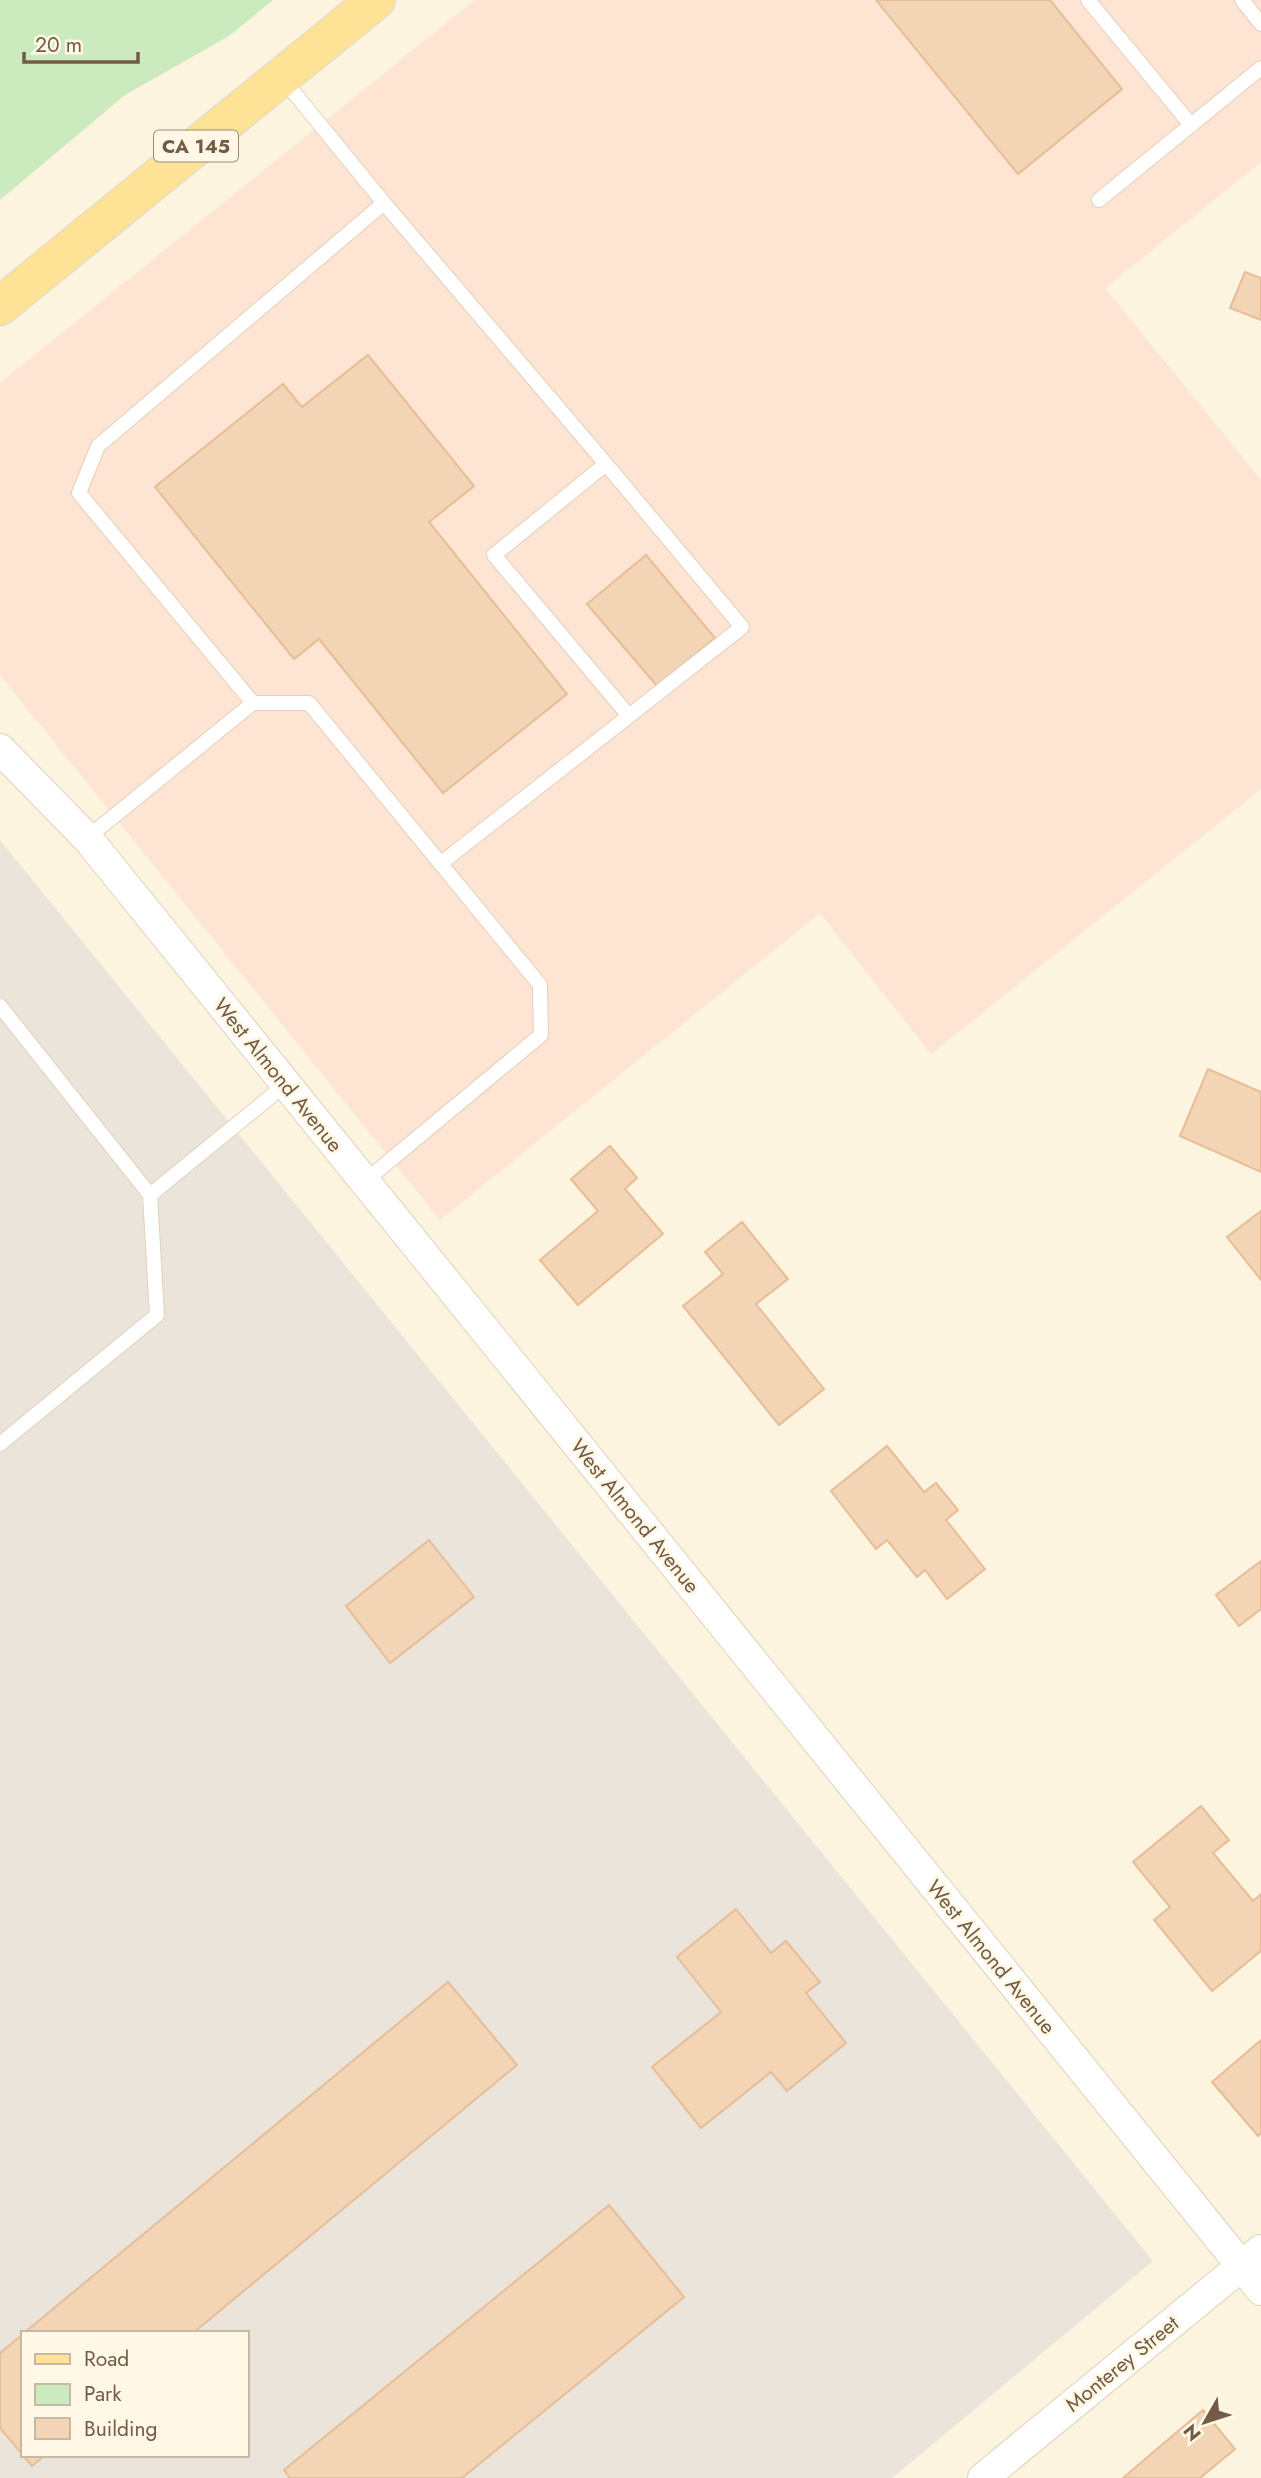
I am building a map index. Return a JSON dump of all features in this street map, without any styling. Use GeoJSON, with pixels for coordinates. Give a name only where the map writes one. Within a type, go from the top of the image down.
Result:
{"type":"FeatureCollection","features":[{"type":"Feature","properties":{"kind":"main road","name":"CA 145"},"geometry":{"type":"LineString","coordinates":[[0,306],[376,0]]}},
{"type":"Feature","properties":{"kind":"street","name":"West Almond Avenue"},"geometry":{"type":"LineString","coordinates":[[0,749],[87,838],[364,1182],[1251,2258],[1261,2290]]}},
{"type":"Feature","properties":{"kind":"street","name":"Monterey Street"},"geometry":{"type":"LineString","coordinates":[[983,2478],[1015,2468],[1251,2258]]}},
{"type":"Feature","properties":{"kind":"lane"},"geometry":{"type":"LineString","coordinates":[[1088,0],[1191,125]]}},
{"type":"Feature","properties":{"kind":"lane"},"geometry":{"type":"LineString","coordinates":[[1242,0],[1261,24]]}},
{"type":"Feature","properties":{"kind":"lane"},"geometry":{"type":"LineString","coordinates":[[1099,200],[1261,68]]}},
{"type":"Feature","properties":{"kind":"lane"},"geometry":{"type":"LineString","coordinates":[[281,77],[742,628],[440,864]]}},
{"type":"Feature","properties":{"kind":"lane"},"geometry":{"type":"LineString","coordinates":[[253,703],[79,493],[99,446],[384,203]]}},
{"type":"Feature","properties":{"kind":"lane"},"geometry":{"type":"LineString","coordinates":[[606,464],[494,555],[628,716]]}},
{"type":"Feature","properties":{"kind":"lane"},"geometry":{"type":"LineString","coordinates":[[87,838],[253,703],[309,703],[540,985],[541,1035],[364,1182]]}},
{"type":"Feature","properties":{"kind":"lane"},"geometry":{"type":"LineString","coordinates":[[0,1006],[150,1195],[157,1315],[0,1444]]}},
{"type":"Feature","properties":{"kind":"lane"},"geometry":{"type":"LineString","coordinates":[[150,1195],[286,1084]]}},
{"type":"Feature","properties":{"kind":"shaded area"},"geometry":{"type":"Polygon","coordinates":[[[475,0],[1261,0],[1261,162],[1105,288],[1261,480],[1261,789],[931,1054],[820,913],[440,1220],[0,675],[0,383],[475,0]]]}},
{"type":"Feature","properties":{"kind":"shaded area"},"geometry":{"type":"Polygon","coordinates":[[[0,840],[1153,2261],[892,2478],[0,2478],[0,840]]]}},
{"type":"Feature","properties":{"kind":"green space"},"geometry":{"type":"Polygon","coordinates":[[[0,0],[273,0],[229,36],[125,95],[0,200],[0,0]]]}},
{"type":"Feature","properties":{"kind":"building"},"geometry":{"type":"Polygon","coordinates":[[[876,0],[1050,0],[1122,89],[1018,174],[876,0]]]}},
{"type":"Feature","properties":{"kind":"building"},"geometry":{"type":"Polygon","coordinates":[[[1245,272],[1261,278],[1261,320],[1230,308],[1245,272]]]}},
{"type":"Feature","properties":{"kind":"building"},"geometry":{"type":"Polygon","coordinates":[[[368,355],[474,486],[429,522],[567,694],[443,793],[319,639],[294,659],[155,487],[283,384],[302,407],[368,355]]]}},
{"type":"Feature","properties":{"kind":"building"},"geometry":{"type":"Polygon","coordinates":[[[646,555],[715,638],[657,686],[587,604],[646,555]]]}},
{"type":"Feature","properties":{"kind":"building"},"geometry":{"type":"Polygon","coordinates":[[[1208,1069],[1261,1092],[1261,1172],[1180,1136],[1208,1069]]]}},
{"type":"Feature","properties":{"kind":"building"},"geometry":{"type":"Polygon","coordinates":[[[610,1146],[637,1178],[625,1189],[663,1234],[578,1305],[540,1260],[598,1211],[571,1179],[610,1146]]]}},
{"type":"Feature","properties":{"kind":"building"},"geometry":{"type":"Polygon","coordinates":[[[1261,1211],[1261,1280],[1227,1237],[1261,1211]]]}},
{"type":"Feature","properties":{"kind":"building"},"geometry":{"type":"Polygon","coordinates":[[[742,1222],[788,1279],[756,1304],[824,1389],[779,1425],[683,1306],[723,1274],[705,1252],[742,1222]]]}},
{"type":"Feature","properties":{"kind":"building"},"geometry":{"type":"Polygon","coordinates":[[[887,1446],[924,1492],[936,1483],[958,1510],[946,1520],[985,1569],[947,1599],[925,1570],[917,1577],[887,1540],[876,1549],[831,1491],[887,1446]]]}},
{"type":"Feature","properties":{"kind":"building"},"geometry":{"type":"Polygon","coordinates":[[[429,1540],[474,1597],[390,1663],[346,1606],[429,1540]]]}},
{"type":"Feature","properties":{"kind":"building"},"geometry":{"type":"Polygon","coordinates":[[[1261,1561],[1261,1609],[1239,1626],[1216,1595],[1261,1561]]]}},
{"type":"Feature","properties":{"kind":"building"},"geometry":{"type":"Polygon","coordinates":[[[1201,1806],[1229,1840],[1213,1853],[1253,1901],[1261,1894],[1261,1951],[1212,1991],[1154,1920],[1170,1907],[1133,1862],[1201,1806]]]}},
{"type":"Feature","properties":{"kind":"building"},"geometry":{"type":"Polygon","coordinates":[[[736,1909],[771,1953],[786,1941],[820,1982],[806,1993],[846,2043],[787,2091],[771,2072],[701,2128],[652,2067],[721,2012],[677,1957],[736,1909]]]}},
{"type":"Feature","properties":{"kind":"building"},"geometry":{"type":"Polygon","coordinates":[[[448,1982],[517,2065],[195,2331],[26,2331],[448,1982]]]}},
{"type":"Feature","properties":{"kind":"building"},"geometry":{"type":"Polygon","coordinates":[[[1261,2040],[1261,2133],[1258,2136],[1212,2082],[1261,2040]]]}},
{"type":"Feature","properties":{"kind":"building"},"geometry":{"type":"Polygon","coordinates":[[[609,2205],[684,2297],[462,2478],[290,2478],[284,2470],[609,2205]]]}},
{"type":"Feature","properties":{"kind":"building"},"geometry":{"type":"Polygon","coordinates":[[[21,2336],[21,2453],[0,2428],[0,2353],[21,2336]]]}},
{"type":"Feature","properties":{"kind":"building"},"geometry":{"type":"Polygon","coordinates":[[[1203,2410],[1235,2449],[1200,2478],[1123,2478],[1203,2410]]]}},
{"type":"Feature","properties":{"kind":"building"},"geometry":{"type":"Polygon","coordinates":[[[24,2457],[43,2457],[32,2466],[24,2457]]]}}]}
